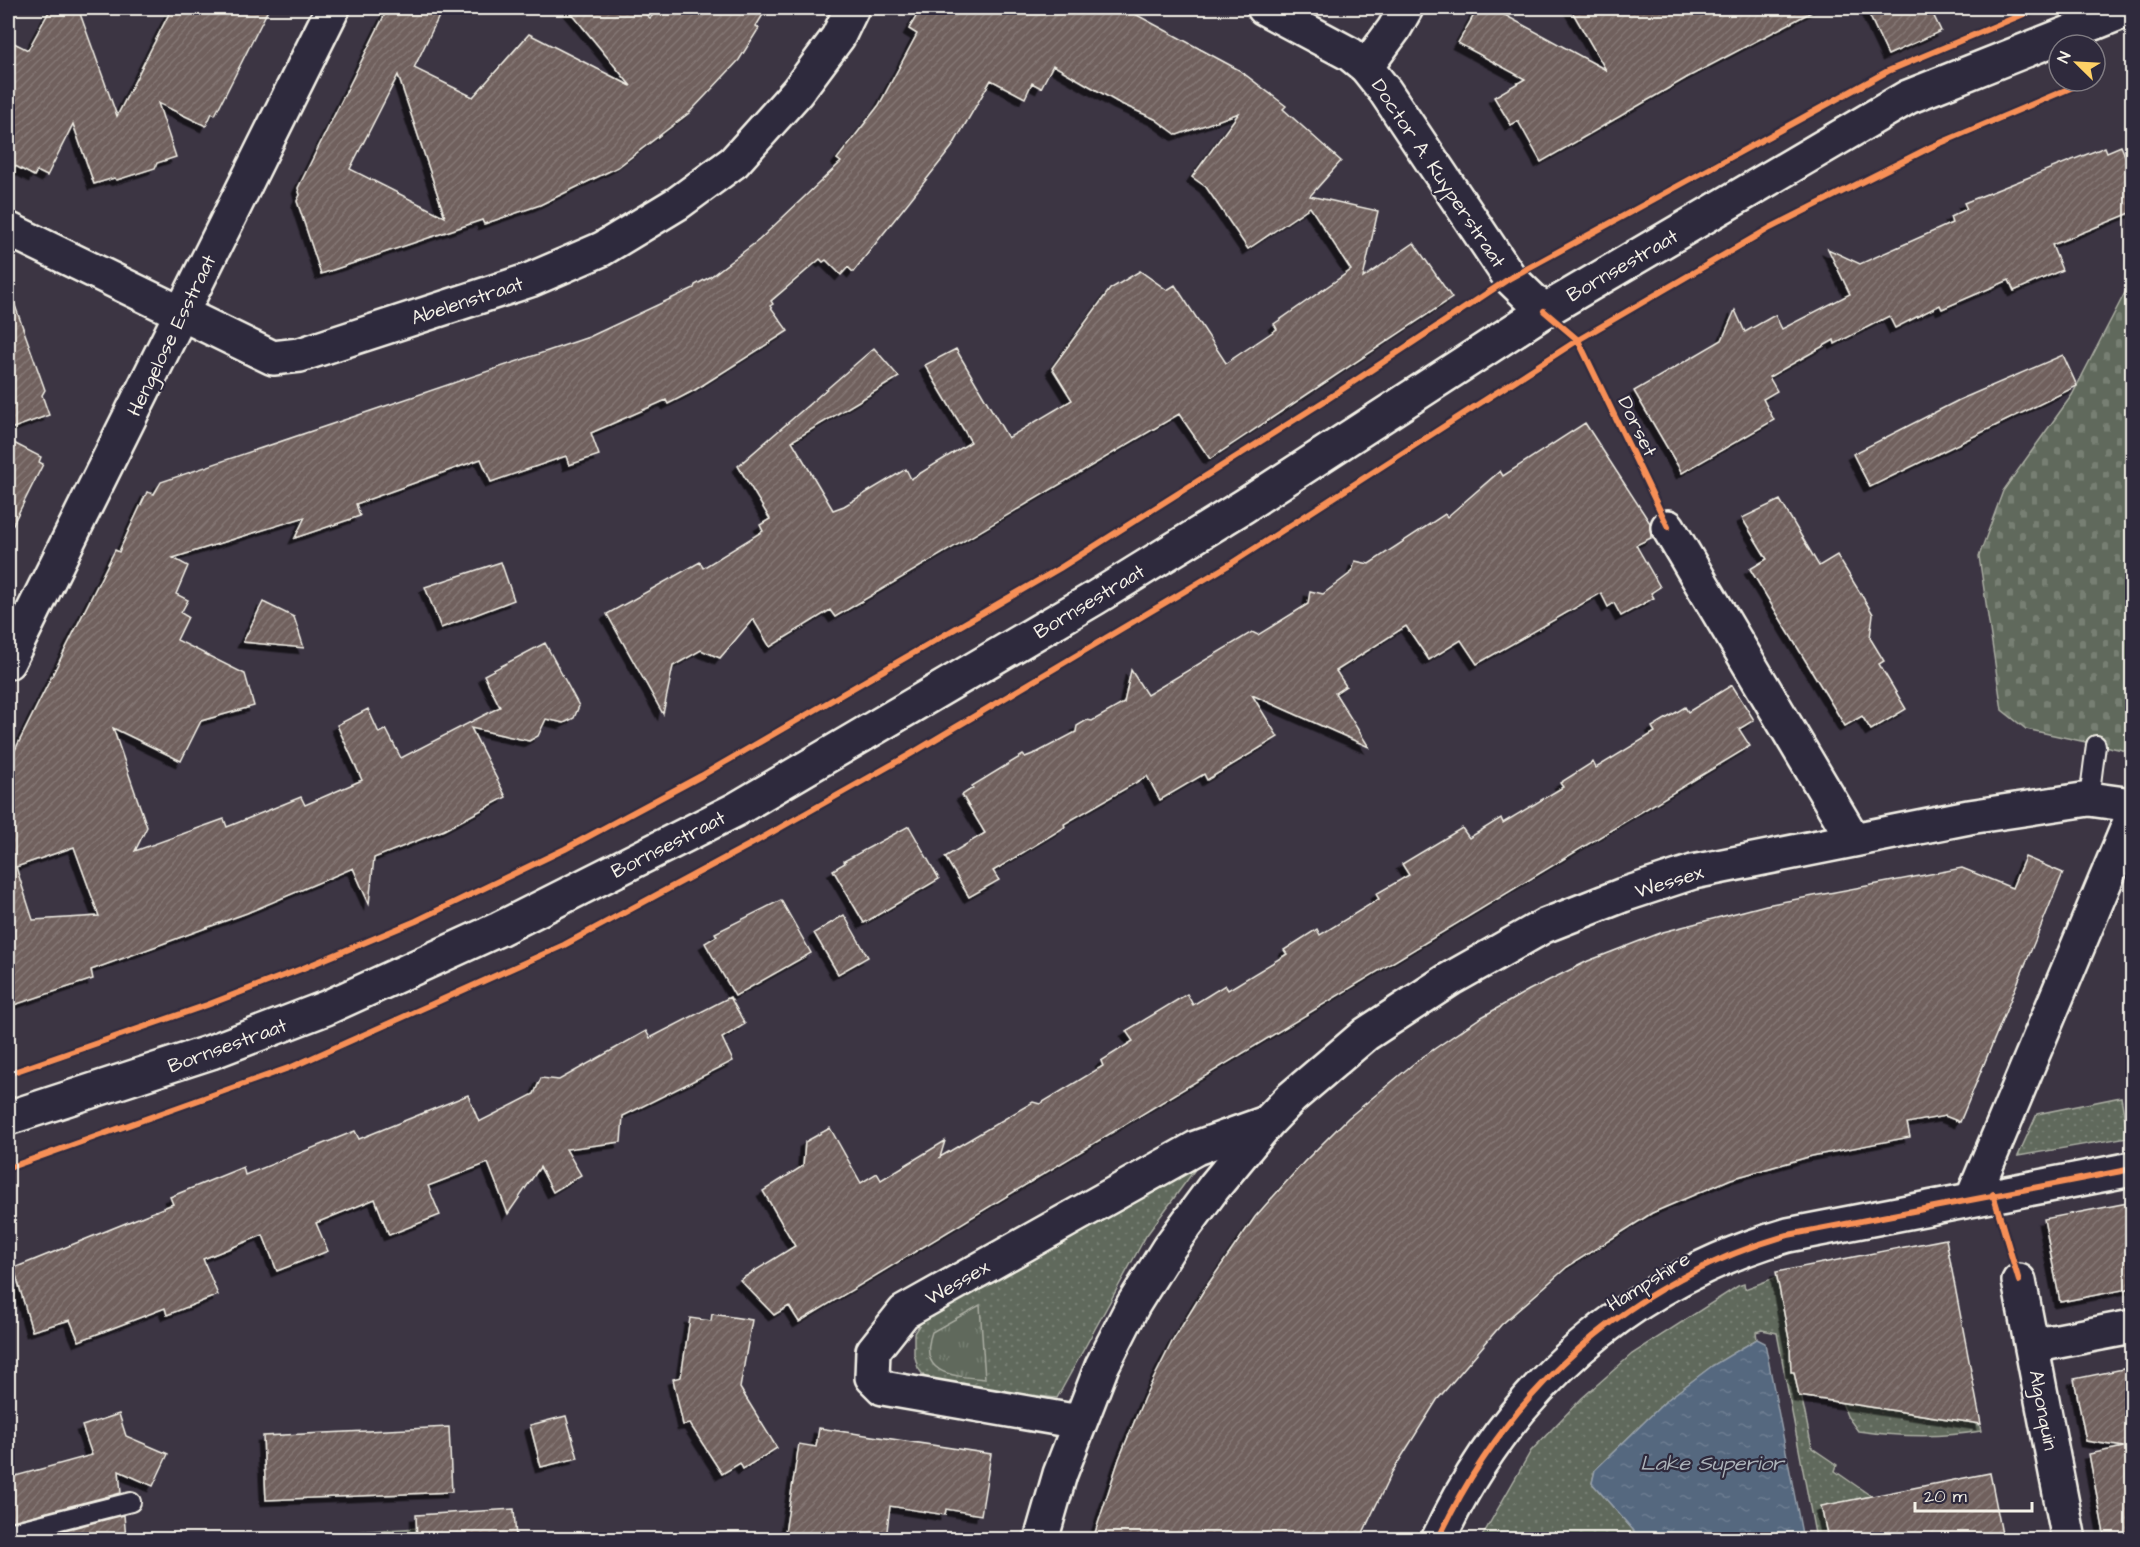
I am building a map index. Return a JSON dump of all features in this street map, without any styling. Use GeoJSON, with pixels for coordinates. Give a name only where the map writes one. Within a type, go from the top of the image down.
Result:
{"type":"FeatureCollection","features":[{"type":"Feature","properties":{"kind":"street","name":"Hengelose Esstraat"},"geometry":{"type":"LineString","coordinates":[[8,662],[333,8]]}},
{"type":"Feature","properties":{"kind":"street","name":"Abelenstraat"},"geometry":{"type":"LineString","coordinates":[[8,229],[273,358],[300,354],[530,280],[602,249],[678,203],[734,162],[797,92],[838,37],[852,8]]}},
{"type":"Feature","properties":{"kind":"street","name":"Doctor A. Kuyperstraat"},"geometry":{"type":"LineString","coordinates":[[1264,8],[1350,54],[1366,67],[1385,91],[1510,278],[1544,311]]}},
{"type":"Feature","properties":{"kind":"street"},"geometry":{"type":"LineString","coordinates":[[1366,67],[1406,8]]}},
{"type":"Feature","properties":{"kind":"street","name":"Bornsestraat"},"geometry":{"type":"LineString","coordinates":[[8,1118],[211,1052],[326,1008],[499,929],[735,810],[1115,586],[1244,506],[1544,311],[1908,97],[2133,8]]}},
{"type":"Feature","properties":{"kind":"street"},"geometry":{"type":"LineString","coordinates":[[1668,527],[1853,839]]}},
{"type":"Feature","properties":{"kind":"street","name":"Wessex"},"geometry":{"type":"LineString","coordinates":[[1041,1539],[1060,1474],[1107,1356],[1133,1305],[1168,1249],[1214,1187],[1268,1122],[1291,1098],[1366,1034],[1450,979],[1544,926],[1623,895],[1693,872],[1969,817],[2089,799],[2133,805]]}},
{"type":"Feature","properties":{"kind":"street"},"geometry":{"type":"LineString","coordinates":[[1973,1197],[2133,817]]}},
{"type":"Feature","properties":{"kind":"street","name":"Wessex"},"geometry":{"type":"LineString","coordinates":[[1079,1422],[883,1388],[872,1377],[873,1351],[904,1312],[1196,1148],[1268,1122]]}},
{"type":"Feature","properties":{"kind":"street","name":"Hampshire"},"geometry":{"type":"LineString","coordinates":[[1438,1539],[1452,1509],[1499,1434],[1543,1382],[1588,1341],[1665,1286],[1704,1265],[1770,1240],[1973,1197],[2133,1169]]}},
{"type":"Feature","properties":{"kind":"street","name":"Algonquin"},"geometry":{"type":"LineString","coordinates":[[2019,1281],[2069,1539]]}},
{"type":"Feature","properties":{"kind":"street"},"geometry":{"type":"LineString","coordinates":[[2032,1346],[2133,1327]]}},
{"type":"Feature","properties":{"kind":"lane"},"geometry":{"type":"LineString","coordinates":[[2089,799],[2096,745]]}},
{"type":"Feature","properties":{"kind":"lane"},"geometry":{"type":"LineString","coordinates":[[8,1533],[131,1502]]}},
{"type":"Feature","properties":{"kind":"green space"},"geometry":{"type":"Polygon","coordinates":[[[2132,279],[2132,752],[2026,729],[2002,710],[1979,556],[2003,491],[2072,395],[2132,279]]]}},
{"type":"Feature","properties":{"kind":"green space"},"geometry":{"type":"Polygon","coordinates":[[[2121,1097],[2128,1137],[2018,1156],[2037,1114],[2121,1097]]]}},
{"type":"Feature","properties":{"kind":"green space"},"geometry":{"type":"Polygon","coordinates":[[[1199,1164],[1146,1236],[1057,1398],[943,1386],[926,1379],[918,1368],[914,1354],[914,1333],[924,1318],[1199,1164]]]}},
{"type":"Feature","properties":{"kind":"green space"},"geometry":{"type":"Polygon","coordinates":[[[1777,1277],[1812,1448],[1837,1465],[1835,1471],[1871,1496],[1822,1506],[1828,1539],[1816,1539],[1777,1333],[1762,1330],[1756,1332],[1757,1339],[1712,1366],[1667,1400],[1595,1470],[1592,1483],[1641,1539],[1480,1540],[1531,1451],[1582,1398],[1632,1354],[1738,1286],[1744,1284],[1745,1289],[1777,1277]]]}},
{"type":"Feature","properties":{"kind":"green space"},"geometry":{"type":"Polygon","coordinates":[[[980,1305],[985,1379],[950,1374],[941,1370],[929,1357],[932,1332],[980,1305]]]}},
{"type":"Feature","properties":{"kind":"green space"},"geometry":{"type":"Polygon","coordinates":[[[1966,1367],[1981,1431],[1920,1436],[1858,1431],[1847,1416],[1835,1384],[1966,1367]]]}},
{"type":"Feature","properties":{"kind":"green space"},"geometry":{"type":"Polygon","coordinates":[[[435,1527],[437,1539],[286,1540],[286,1536],[435,1527]]]}},
{"type":"Feature","properties":{"kind":"water","name":"Lake Superior"},"geometry":{"type":"Polygon","coordinates":[[[1757,1339],[1765,1343],[1803,1539],[1641,1539],[1592,1483],[1595,1470],[1667,1400],[1712,1366],[1757,1339]]]}},
{"type":"Feature","properties":{"kind":"building"},"geometry":{"type":"Polygon","coordinates":[[[51,8],[78,8],[117,116],[172,8],[269,8],[215,115],[212,113],[206,126],[158,103],[176,157],[157,163],[155,168],[117,180],[114,178],[94,184],[73,124],[47,176],[37,171],[34,176],[8,162],[8,40],[28,50],[51,8]]]}},
{"type":"Feature","properties":{"kind":"building"},"geometry":{"type":"Polygon","coordinates":[[[388,8],[443,8],[414,68],[473,97],[529,34],[631,86],[567,8],[638,8],[650,18],[660,8],[767,8],[756,26],[759,28],[739,60],[689,113],[618,167],[540,205],[484,224],[482,220],[321,274],[297,201],[300,195],[298,188],[388,8]],[[398,75],[350,169],[445,217],[398,75]]]}},
{"type":"Feature","properties":{"kind":"building"},"geometry":{"type":"Polygon","coordinates":[[[921,8],[1124,8],[1239,70],[1286,106],[1283,109],[1341,161],[1310,196],[1378,211],[1363,278],[1414,243],[1452,298],[1210,459],[1179,414],[835,617],[830,610],[770,647],[753,619],[720,658],[701,650],[673,666],[663,714],[607,614],[700,562],[703,568],[763,531],[760,525],[770,519],[738,466],[874,348],[899,377],[792,441],[833,510],[844,506],[906,469],[911,479],[971,442],[925,365],[956,349],[1008,438],[1072,400],[1052,368],[1110,289],[1140,271],[1167,290],[1175,285],[1226,363],[1277,329],[1274,324],[1351,270],[1310,207],[1248,249],[1206,187],[1192,177],[1239,113],[1177,135],[1155,119],[1119,103],[1053,65],[1041,88],[1032,83],[1025,98],[991,80],[952,147],[853,272],[848,267],[841,275],[826,260],[823,262],[820,259],[771,301],[773,304],[770,306],[788,331],[695,390],[668,404],[666,400],[591,433],[599,455],[569,465],[566,456],[491,482],[481,459],[356,504],[360,516],[295,538],[305,517],[173,558],[188,566],[176,594],[188,600],[181,613],[188,617],[177,640],[245,674],[254,706],[201,721],[181,761],[113,728],[147,827],[135,851],[224,819],[227,827],[301,797],[305,805],[362,780],[337,725],[368,709],[379,733],[386,729],[401,758],[500,707],[484,675],[545,643],[579,706],[574,718],[564,723],[546,719],[538,736],[529,741],[471,728],[506,797],[444,830],[374,858],[369,904],[353,868],[247,913],[91,970],[93,979],[8,1007],[8,764],[115,550],[119,552],[147,492],[154,494],[161,482],[589,337],[694,288],[695,285],[710,277],[759,240],[841,162],[837,159],[879,105],[917,34],[909,29],[921,8]],[[74,847],[16,867],[33,920],[99,916],[74,847]]]}},
{"type":"Feature","properties":{"kind":"building"},"geometry":{"type":"Polygon","coordinates":[[[1478,8],[1492,8],[1606,70],[1570,8],[1819,8],[1688,77],[1541,162],[1518,121],[1511,125],[1494,97],[1525,79],[1458,43],[1478,8]]]}},
{"type":"Feature","properties":{"kind":"building"},"geometry":{"type":"Polygon","coordinates":[[[1866,8],[1930,8],[1941,31],[1888,55],[1866,8]]]}},
{"type":"Feature","properties":{"kind":"building"},"geometry":{"type":"Polygon","coordinates":[[[2121,146],[2133,174],[2133,212],[2052,245],[2062,270],[2014,291],[2009,280],[1942,309],[1940,305],[1895,328],[1889,316],[1835,344],[1834,340],[1769,377],[1777,391],[1763,399],[1774,420],[1682,473],[1634,391],[1722,340],[1735,310],[1745,332],[1775,315],[1782,329],[1850,294],[1828,249],[1860,264],[1952,223],[1950,217],[1967,209],[1964,203],[2105,147],[2107,152],[2121,146]]]}},
{"type":"Feature","properties":{"kind":"building"},"geometry":{"type":"Polygon","coordinates":[[[12,297],[45,390],[42,395],[49,415],[8,430],[8,298],[12,297]]]}},
{"type":"Feature","properties":{"kind":"building"},"geometry":{"type":"Polygon","coordinates":[[[2063,355],[2077,386],[1870,487],[1853,454],[1959,400],[2063,355]]]}},
{"type":"Feature","properties":{"kind":"building"},"geometry":{"type":"Polygon","coordinates":[[[1585,423],[1650,523],[1651,538],[1636,545],[1660,587],[1651,593],[1654,598],[1621,616],[1614,603],[1608,607],[1601,593],[1477,664],[1461,640],[1429,660],[1406,626],[1336,671],[1346,686],[1335,693],[1369,747],[1252,695],[1278,737],[1207,780],[1204,774],[1160,800],[1147,776],[1064,824],[1065,827],[993,871],[999,880],[969,897],[945,857],[985,833],[962,795],[973,788],[972,786],[1023,755],[1025,757],[1038,752],[1076,732],[1077,726],[1087,720],[1092,721],[1124,703],[1131,670],[1147,695],[1252,632],[1258,635],[1308,604],[1310,591],[1323,594],[1352,572],[1355,561],[1369,564],[1445,514],[1447,517],[1500,471],[1503,476],[1585,423]]]}},
{"type":"Feature","properties":{"kind":"building"},"geometry":{"type":"Polygon","coordinates":[[[8,440],[41,457],[39,462],[43,464],[8,534],[8,440]]]}},
{"type":"Feature","properties":{"kind":"building"},"geometry":{"type":"Polygon","coordinates":[[[1780,500],[1819,566],[1837,555],[1873,614],[1870,638],[1884,661],[1879,664],[1906,709],[1871,730],[1862,716],[1845,726],[1750,569],[1767,559],[1742,518],[1780,500]]]}},
{"type":"Feature","properties":{"kind":"building"},"geometry":{"type":"Polygon","coordinates":[[[501,562],[514,600],[441,628],[425,587],[501,562]]]}},
{"type":"Feature","properties":{"kind":"building"},"geometry":{"type":"Polygon","coordinates":[[[263,602],[294,617],[304,648],[243,642],[263,602]]]}},
{"type":"Feature","properties":{"kind":"building"},"geometry":{"type":"Polygon","coordinates":[[[1732,685],[1754,720],[1739,729],[1750,746],[799,1322],[789,1306],[774,1315],[740,1280],[795,1246],[763,1191],[803,1166],[805,1142],[830,1128],[861,1183],[877,1173],[881,1180],[945,1141],[940,1157],[1033,1102],[1040,1104],[1103,1066],[1101,1061],[1133,1041],[1126,1031],[1187,994],[1193,1005],[1225,985],[1228,990],[1287,954],[1284,950],[1317,929],[1320,935],[1379,899],[1376,894],[1409,875],[1402,864],[1462,828],[1469,838],[1501,818],[1503,823],[1563,787],[1560,783],[1593,762],[1596,768],[1655,732],[1652,727],[1685,707],[1688,712],[1732,685]]]}},
{"type":"Feature","properties":{"kind":"building"},"geometry":{"type":"Polygon","coordinates":[[[909,826],[939,879],[864,923],[833,870],[845,863],[844,861],[909,826]]]}},
{"type":"Feature","properties":{"kind":"building"},"geometry":{"type":"Polygon","coordinates":[[[2025,857],[2063,873],[1960,1122],[1945,1116],[1907,1123],[1910,1137],[1812,1156],[1731,1179],[1652,1213],[1567,1267],[1501,1325],[1437,1400],[1392,1472],[1360,1539],[1093,1539],[1119,1459],[1144,1398],[1172,1342],[1204,1290],[1255,1217],[1304,1162],[1348,1118],[1418,1060],[1480,1018],[1529,990],[1588,961],[1663,932],[1766,905],[1962,868],[2012,888],[2025,857]]]}},
{"type":"Feature","properties":{"kind":"building"},"geometry":{"type":"Polygon","coordinates":[[[781,900],[811,953],[735,996],[705,943],[717,936],[715,933],[781,900]]]}},
{"type":"Feature","properties":{"kind":"building"},"geometry":{"type":"Polygon","coordinates":[[[844,915],[868,957],[838,974],[814,933],[844,915]]]}},
{"type":"Feature","properties":{"kind":"building"},"geometry":{"type":"Polygon","coordinates":[[[730,997],[745,1024],[722,1038],[733,1061],[623,1116],[621,1142],[566,1149],[581,1175],[553,1192],[540,1167],[508,1214],[488,1163],[428,1186],[440,1215],[389,1235],[375,1199],[316,1223],[328,1251],[277,1271],[263,1235],[203,1259],[218,1295],[167,1315],[165,1308],[79,1341],[70,1320],[32,1331],[14,1268],[173,1204],[170,1197],[243,1167],[245,1175],[355,1131],[359,1139],[468,1095],[479,1122],[534,1094],[541,1078],[559,1080],[646,1031],[650,1038],[730,997]]]}},
{"type":"Feature","properties":{"kind":"building"},"geometry":{"type":"Polygon","coordinates":[[[2133,1202],[2133,1288],[2060,1302],[2044,1219],[2133,1202]]]}},
{"type":"Feature","properties":{"kind":"building"},"geometry":{"type":"Polygon","coordinates":[[[1946,1239],[1981,1424],[1799,1396],[1794,1372],[1791,1372],[1790,1344],[1776,1272],[1946,1239]]]}},
{"type":"Feature","properties":{"kind":"building"},"geometry":{"type":"Polygon","coordinates":[[[712,1314],[752,1320],[740,1388],[777,1448],[743,1469],[740,1463],[722,1474],[690,1424],[683,1425],[673,1379],[681,1377],[690,1318],[711,1321],[712,1314]]]}},
{"type":"Feature","properties":{"kind":"building"},"geometry":{"type":"Polygon","coordinates":[[[2133,1367],[2133,1539],[2105,1539],[2089,1454],[2124,1447],[2086,1441],[2074,1379],[2133,1367]]]}},
{"type":"Feature","properties":{"kind":"building"},"geometry":{"type":"Polygon","coordinates":[[[119,1414],[126,1436],[168,1454],[153,1486],[119,1471],[121,1493],[8,1522],[8,1478],[92,1455],[82,1426],[119,1414]]]}},
{"type":"Feature","properties":{"kind":"building"},"geometry":{"type":"Polygon","coordinates":[[[566,1416],[578,1458],[541,1467],[530,1425],[566,1416]]]}},
{"type":"Feature","properties":{"kind":"building"},"geometry":{"type":"Polygon","coordinates":[[[449,1427],[452,1492],[266,1500],[263,1436],[449,1427]]]}},
{"type":"Feature","properties":{"kind":"building"},"geometry":{"type":"Polygon","coordinates":[[[819,1428],[991,1454],[981,1515],[946,1509],[945,1515],[890,1506],[886,1539],[784,1539],[799,1444],[816,1447],[819,1428]]]}},
{"type":"Feature","properties":{"kind":"building"},"geometry":{"type":"Polygon","coordinates":[[[1990,1473],[2003,1539],[1828,1539],[1821,1506],[1990,1473]]]}},
{"type":"Feature","properties":{"kind":"building"},"geometry":{"type":"Polygon","coordinates":[[[514,1509],[516,1539],[417,1539],[416,1515],[514,1509]]]}},
{"type":"Feature","properties":{"kind":"building"},"geometry":{"type":"Polygon","coordinates":[[[124,1515],[126,1539],[28,1539],[124,1515]]]}},
{"type":"Feature","properties":{"kind":"cycle path"},"geometry":{"type":"LineString","coordinates":[[8,1074],[207,1005],[301,969],[416,921],[565,849],[701,776],[1060,568],[1326,400],[1510,278],[1888,71],[2038,8]]}},
{"type":"Feature","properties":{"kind":"cycle path"},"geometry":{"type":"LineString","coordinates":[[8,1168],[294,1066],[564,945],[753,843],[909,755],[1232,563],[1578,340],[1770,228],[1931,147],[2059,93]]}},
{"type":"Feature","properties":{"kind":"cycle path","name":"Dorset"},"geometry":{"type":"LineString","coordinates":[[1544,311],[1578,340],[1668,527]]}},
{"type":"Feature","properties":{"kind":"cycle path"},"geometry":{"type":"LineString","coordinates":[[1438,1540],[1466,1486],[1499,1436],[1537,1390],[1579,1348],[1626,1312],[1676,1281],[1730,1255],[1788,1235],[2132,1169]]}},
{"type":"Feature","properties":{"kind":"cycle path"},"geometry":{"type":"LineString","coordinates":[[1993,1194],[2019,1281]]}}]}
